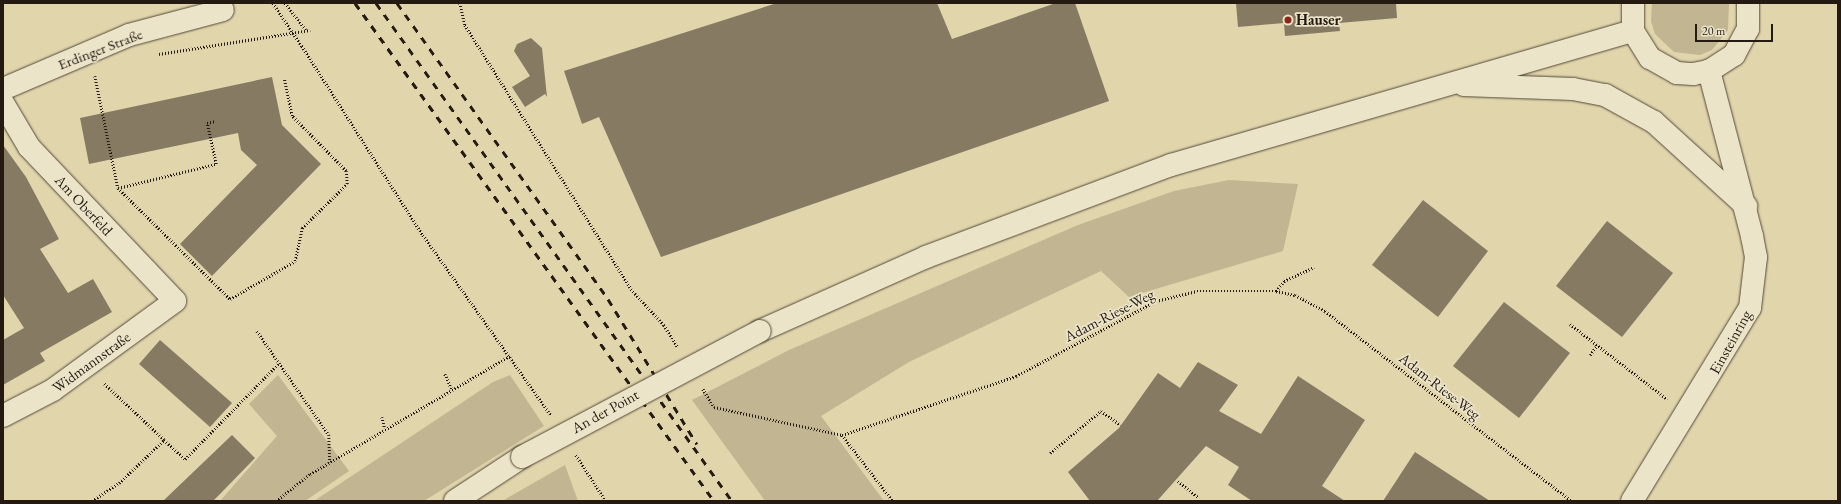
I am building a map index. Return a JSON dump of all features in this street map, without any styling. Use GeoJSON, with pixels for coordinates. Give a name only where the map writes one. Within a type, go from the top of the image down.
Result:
{"type":"FeatureCollection","features":[{"type":"Feature","properties":{"kind":"street"},"geometry":{"type":"LineString","coordinates":[[1633,3],[1633,31],[1645,52],[1663,67],[1677,73],[1709,71],[1734,55],[1742,43],[1748,29],[1748,3]]}},
{"type":"Feature","properties":{"kind":"street","name":"Erdinger Straße"},"geometry":{"type":"LineString","coordinates":[[3,89],[129,35],[223,10]]}},
{"type":"Feature","properties":{"kind":"street","name":"An der Point"},"geometry":{"type":"LineString","coordinates":[[455,501],[522,457],[760,331],[926,257],[1171,165],[1633,31]]}},
{"type":"Feature","properties":{"kind":"street","name":"Einsteinring"},"geometry":{"type":"LineString","coordinates":[[1632,501],[1750,308],[1756,256],[1746,206],[1709,71]]}},
{"type":"Feature","properties":{"kind":"street"},"geometry":{"type":"LineString","coordinates":[[1447,84],[1573,89],[1605,95],[1654,122],[1746,206]]}},
{"type":"Feature","properties":{"kind":"street","name":"Am Oberfeld"},"geometry":{"type":"LineString","coordinates":[[3,103],[29,147],[175,301]]}},
{"type":"Feature","properties":{"kind":"street","name":"Widmannstraße"},"geometry":{"type":"LineString","coordinates":[[3,416],[54,390],[175,301]]}},
{"type":"Feature","properties":{"kind":"path"},"geometry":{"type":"LineString","coordinates":[[272,3],[302,46],[423,235],[511,355],[554,421]]}},
{"type":"Feature","properties":{"kind":"path"},"geometry":{"type":"LineString","coordinates":[[285,3],[306,30]]}},
{"type":"Feature","properties":{"kind":"path"},"geometry":{"type":"LineString","coordinates":[[460,3],[465,25],[631,289],[664,325],[680,350]]}},
{"type":"Feature","properties":{"kind":"path"},"geometry":{"type":"LineString","coordinates":[[152,56],[310,30]]}},
{"type":"Feature","properties":{"kind":"path"},"geometry":{"type":"LineString","coordinates":[[93,69],[118,188],[230,298],[294,261],[302,228],[347,184],[346,171],[292,116],[284,79]]}},
{"type":"Feature","properties":{"kind":"path"},"geometry":{"type":"LineString","coordinates":[[118,188],[216,164],[207,123],[216,121]]}},
{"type":"Feature","properties":{"kind":"path"},"geometry":{"type":"LineString","coordinates":[[1276,291],[1284,281],[1314,267]]}},
{"type":"Feature","properties":{"kind":"path","name":"Adam-Riese-Weg"},"geometry":{"type":"LineString","coordinates":[[842,435],[1016,376],[1156,301],[1197,291],[1276,291],[1295,295],[1325,311],[1572,501]]}},
{"type":"Feature","properties":{"kind":"path"},"geometry":{"type":"LineString","coordinates":[[1570,324],[1667,400]]}},
{"type":"Feature","properties":{"kind":"path"},"geometry":{"type":"LineString","coordinates":[[257,331],[329,435],[330,462]]}},
{"type":"Feature","properties":{"kind":"path"},"geometry":{"type":"LineString","coordinates":[[1590,354],[1597,345]]}},
{"type":"Feature","properties":{"kind":"path"},"geometry":{"type":"LineString","coordinates":[[276,501],[330,462],[511,355]]}},
{"type":"Feature","properties":{"kind":"path"},"geometry":{"type":"LineString","coordinates":[[86,367],[185,459],[279,363]]}},
{"type":"Feature","properties":{"kind":"path"},"geometry":{"type":"LineString","coordinates":[[445,374],[452,390]]}},
{"type":"Feature","properties":{"kind":"path"},"geometry":{"type":"LineString","coordinates":[[699,382],[714,407],[842,435],[893,501]]}},
{"type":"Feature","properties":{"kind":"path"},"geometry":{"type":"LineString","coordinates":[[1050,453],[1101,411],[1121,425]]}},
{"type":"Feature","properties":{"kind":"path"},"geometry":{"type":"LineString","coordinates":[[382,417],[385,429]]}},
{"type":"Feature","properties":{"kind":"path"},"geometry":{"type":"LineString","coordinates":[[92,501],[119,483],[164,440]]}},
{"type":"Feature","properties":{"kind":"path"},"geometry":{"type":"LineString","coordinates":[[571,447],[606,501]]}},
{"type":"Feature","properties":{"kind":"path"},"geometry":{"type":"LineString","coordinates":[[1178,481],[1199,498]]}},
{"type":"Feature","properties":{"kind":"shaded area"},"geometry":{"type":"Polygon","coordinates":[[[1652,3],[1729,3],[1728,30],[1712,50],[1700,55],[1674,52],[1655,34],[1651,21],[1652,3]]]}},
{"type":"Feature","properties":{"kind":"shaded area"},"geometry":{"type":"Polygon","coordinates":[[[1229,180],[1298,184],[1283,251],[1129,297],[1101,271],[909,362],[821,416],[884,501],[765,501],[692,400],[789,350],[1078,225],[1174,191],[1229,180]]]}},
{"type":"Feature","properties":{"kind":"shaded area"},"geometry":{"type":"Polygon","coordinates":[[[278,375],[349,471],[305,501],[220,501],[277,436],[249,404],[278,375]]]}},
{"type":"Feature","properties":{"kind":"shaded area"},"geometry":{"type":"Polygon","coordinates":[[[510,375],[544,426],[424,501],[314,501],[493,382],[510,375]]]}},
{"type":"Feature","properties":{"kind":"shaded area"},"geometry":{"type":"Polygon","coordinates":[[[565,465],[578,501],[502,501],[565,465]]]}},
{"type":"Feature","properties":{"kind":"building"},"geometry":{"type":"Polygon","coordinates":[[[777,3],[937,3],[952,39],[1056,3],[1075,3],[1109,101],[661,257],[599,117],[582,124],[564,71],[777,3]]]}},
{"type":"Feature","properties":{"kind":"building","name":"Hauser"},"geometry":{"type":"Polygon","coordinates":[[[1236,3],[1396,3],[1397,18],[1339,23],[1340,31],[1285,36],[1284,23],[1238,27],[1236,3]]]}},
{"type":"Feature","properties":{"kind":"building"},"geometry":{"type":"Polygon","coordinates":[[[531,38],[542,48],[547,97],[545,94],[525,107],[512,87],[530,76],[514,51],[517,44],[531,38]]]}},
{"type":"Feature","properties":{"kind":"building"},"geometry":{"type":"Polygon","coordinates":[[[272,77],[282,125],[321,164],[212,276],[180,244],[257,165],[241,150],[238,133],[89,164],[80,118],[272,77]]]}},
{"type":"Feature","properties":{"kind":"building"},"geometry":{"type":"Polygon","coordinates":[[[3,145],[26,177],[59,239],[40,249],[68,293],[93,279],[112,312],[40,353],[45,361],[3,385],[3,340],[24,328],[3,295],[3,145]]]}},
{"type":"Feature","properties":{"kind":"building"},"geometry":{"type":"Polygon","coordinates":[[[1423,200],[1488,251],[1438,317],[1372,265],[1423,200]]]}},
{"type":"Feature","properties":{"kind":"building"},"geometry":{"type":"Polygon","coordinates":[[[1607,221],[1673,273],[1622,337],[1556,286],[1607,221]]]}},
{"type":"Feature","properties":{"kind":"building"},"geometry":{"type":"Polygon","coordinates":[[[1504,302],[1570,353],[1519,418],[1453,366],[1504,302]]]}},
{"type":"Feature","properties":{"kind":"building"},"geometry":{"type":"Polygon","coordinates":[[[160,340],[232,403],[210,427],[139,364],[160,340]]]}},
{"type":"Feature","properties":{"kind":"building"},"geometry":{"type":"Polygon","coordinates":[[[1198,362],[1238,385],[1219,411],[1261,434],[1298,376],[1365,420],[1322,486],[1345,501],[1252,501],[1228,485],[1239,467],[1206,446],[1157,501],[1090,501],[1068,472],[1119,428],[1158,373],[1180,388],[1198,362]]]}},
{"type":"Feature","properties":{"kind":"building"},"geometry":{"type":"Polygon","coordinates":[[[232,435],[255,458],[213,501],[163,501],[232,435]]]}},
{"type":"Feature","properties":{"kind":"building"},"geometry":{"type":"Polygon","coordinates":[[[1415,452],[1490,501],[1383,501],[1415,452]]]}},
{"type":"Feature","properties":{"kind":"railway"},"geometry":{"type":"LineString","coordinates":[[355,3],[714,501]]}},
{"type":"Feature","properties":{"kind":"railway"},"geometry":{"type":"LineString","coordinates":[[376,3],[732,501]]}},
{"type":"Feature","properties":{"kind":"railway"},"geometry":{"type":"LineString","coordinates":[[397,3],[608,299],[697,444]]}},
{"type":"Feature","properties":{"kind":"place","name":"Hauser"},"geometry":{"type":"Point","coordinates":[1288,20]}}]}
